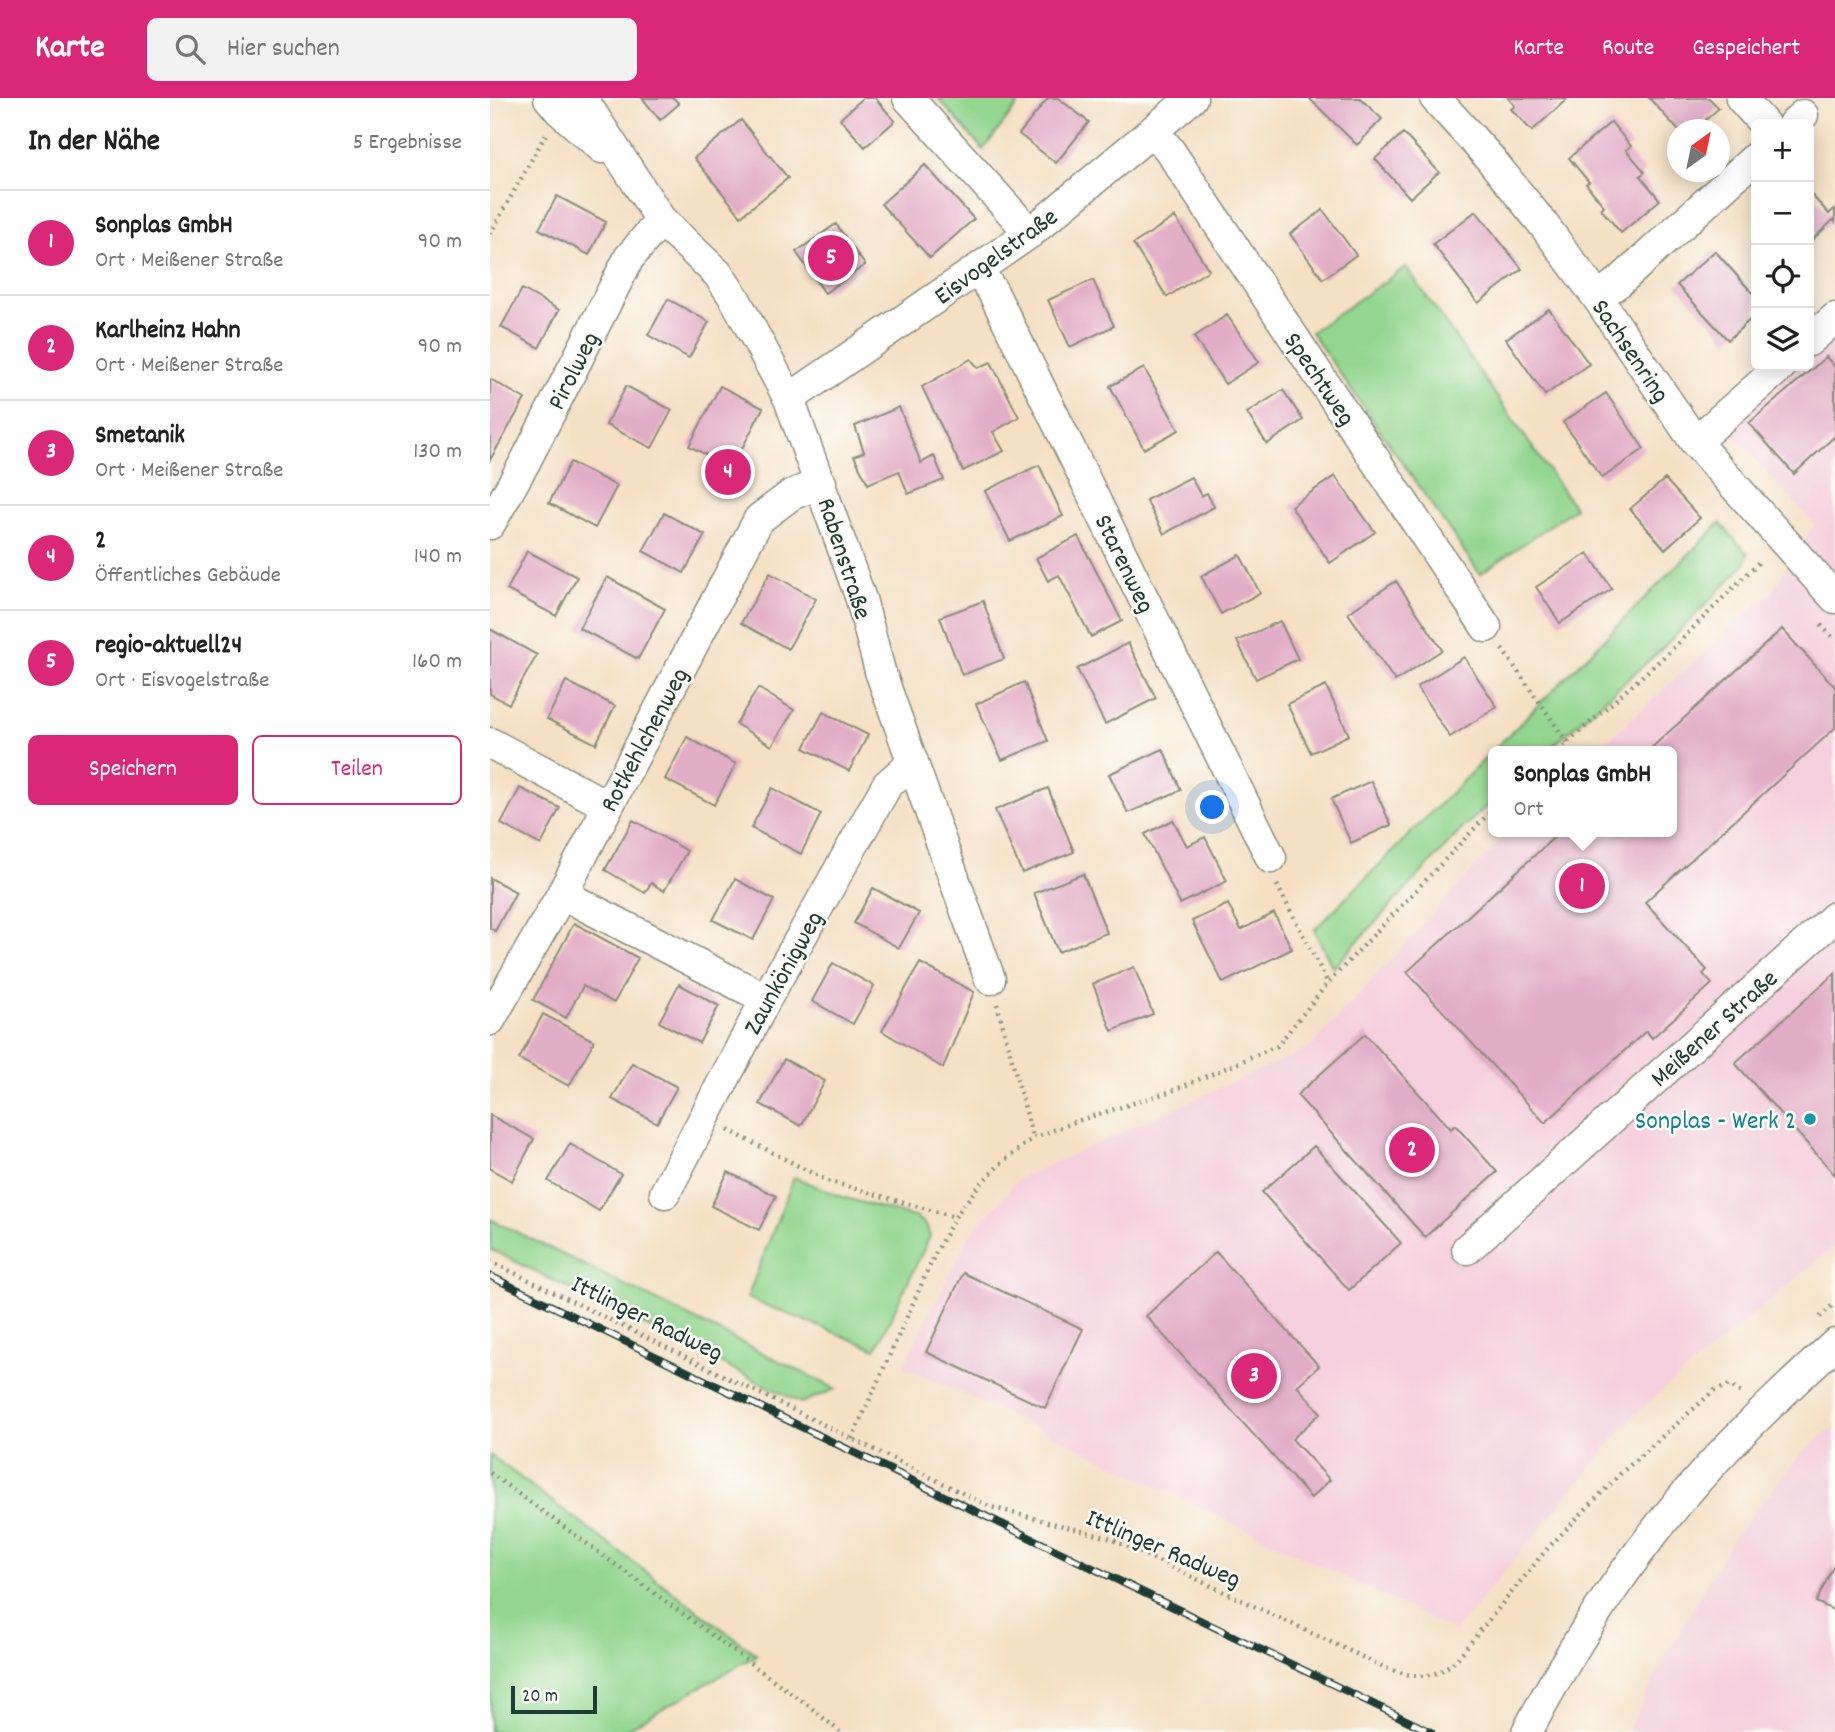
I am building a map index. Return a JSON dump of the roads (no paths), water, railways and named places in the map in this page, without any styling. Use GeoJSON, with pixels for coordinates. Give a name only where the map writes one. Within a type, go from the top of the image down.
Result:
{"type":"FeatureCollection","features":[{"type":"Feature","properties":{"kind":"street"},"geometry":{"type":"LineString","coordinates":[[908,98],[1030,233]]}},
{"type":"Feature","properties":{"kind":"street","name":"Eisvogelstraße"},"geometry":{"type":"LineString","coordinates":[[789,399],[1030,233],[1192,98]]}},
{"type":"Feature","properties":{"kind":"street","name":"Sachsenring"},"geometry":{"type":"LineString","coordinates":[[1435,98],[1496,166],[1597,297],[1695,442],[1835,598]]}},
{"type":"Feature","properties":{"kind":"street"},"geometry":{"type":"LineString","coordinates":[[1741,98],[1760,119]]}},
{"type":"Feature","properties":{"kind":"street","name":"Rabenstraße"},"geometry":{"type":"LineString","coordinates":[[563,102],[631,174],[661,220],[718,274],[735,299],[789,399],[862,598],[880,671],[990,979]]}},
{"type":"Feature","properties":{"kind":"street","name":"Spechtweg"},"geometry":{"type":"LineString","coordinates":[[1154,131],[1170,151],[1486,627]]}},
{"type":"Feature","properties":{"kind":"street"},"geometry":{"type":"LineString","coordinates":[[1597,297],[1619,282],[1751,163]]}},
{"type":"Feature","properties":{"kind":"street","name":"Pirolweg"},"geometry":{"type":"LineString","coordinates":[[490,524],[525,462],[629,258],[661,220]]}},
{"type":"Feature","properties":{"kind":"street","name":"Starenweg"},"geometry":{"type":"LineString","coordinates":[[978,270],[993,292],[1271,858]]}},
{"type":"Feature","properties":{"kind":"street"},"geometry":{"type":"LineString","coordinates":[[1814,337],[1835,318]]}},
{"type":"Feature","properties":{"kind":"street"},"geometry":{"type":"LineString","coordinates":[[1695,442],[1775,371]]}},
{"type":"Feature","properties":{"kind":"street","name":"Rotkehlchenweg"},"geometry":{"type":"LineString","coordinates":[[490,1020],[562,894],[759,519],[791,495],[821,483]]}},
{"type":"Feature","properties":{"kind":"street"},"geometry":{"type":"LineString","coordinates":[[490,743],[608,806]]}},
{"type":"Feature","properties":{"kind":"street","name":"Zaunkönigweg"},"geometry":{"type":"LineString","coordinates":[[665,1193],[766,999],[887,785],[913,762]]}},
{"type":"Feature","properties":{"kind":"street"},"geometry":{"type":"LineString","coordinates":[[562,894],[766,999]]}},
{"type":"Feature","properties":{"kind":"street","name":"Meißener Straße"},"geometry":{"type":"LineString","coordinates":[[1467,1249],[1835,917]]}},
{"type":"Feature","properties":{"kind":"street"},"geometry":{"type":"LineString","coordinates":[[1527,1732],[1584,1633],[1638,1555],[1701,1476],[1776,1399],[1835,1344]]}},
{"type":"Feature","properties":{"kind":"railway"},"geometry":{"type":"LineString","coordinates":[[490,1276],[1431,1732]]}},
{"type":"Feature","properties":{"kind":"place","name":"regio-aktuell24"},"geometry":{"type":"Point","coordinates":[831,258]}},
{"type":"Feature","properties":{"kind":"place","name":"2"},"geometry":{"type":"Point","coordinates":[728,472]}},
{"type":"Feature","properties":{"kind":"place","name":"Sonplas GmbH"},"geometry":{"type":"Point","coordinates":[1582,886]}},
{"type":"Feature","properties":{"kind":"place","name":"Sonplas - Werk 2"},"geometry":{"type":"Point","coordinates":[1810,1119]}},
{"type":"Feature","properties":{"kind":"place","name":"Karlheinz Hahn"},"geometry":{"type":"Point","coordinates":[1412,1150]}},
{"type":"Feature","properties":{"kind":"place","name":"Smetanik"},"geometry":{"type":"Point","coordinates":[1254,1376]}}]}
